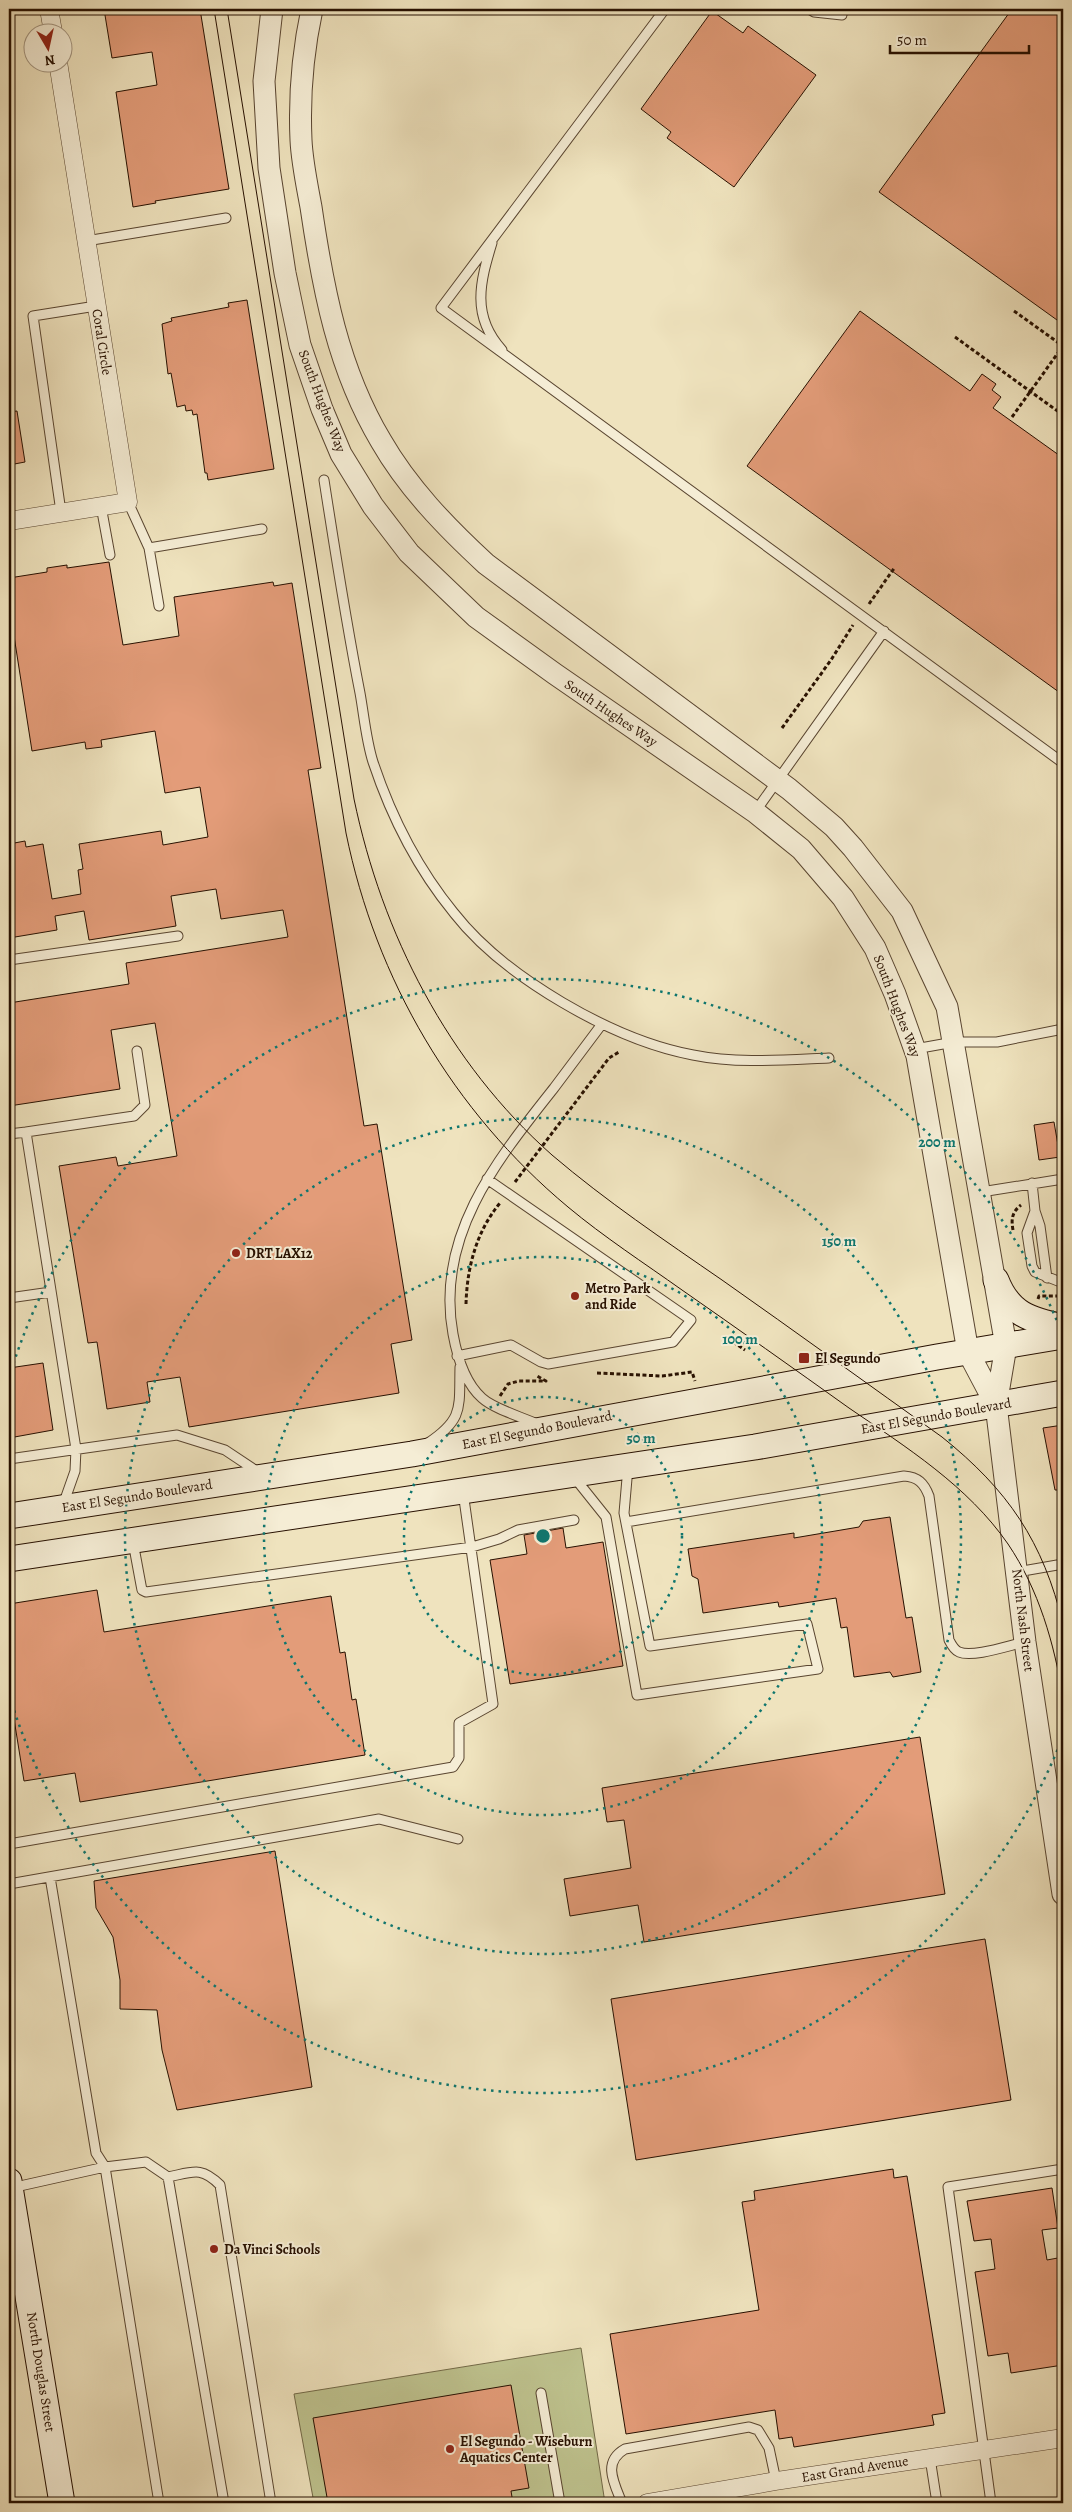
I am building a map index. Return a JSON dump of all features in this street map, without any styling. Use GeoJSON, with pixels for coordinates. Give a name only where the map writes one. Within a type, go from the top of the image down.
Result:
{"type":"FeatureCollection","features":[{"type":"Feature","properties":{"kind":"main road"},"geometry":{"type":"LineString","coordinates":[[996,1280],[1001,1293],[1009,1303],[1027,1317],[1040,1323],[1063,1327]]}},
{"type":"Feature","properties":{"kind":"main road","name":"East El Segundo Boulevard"},"geometry":{"type":"LineString","coordinates":[[9,1516],[412,1454],[546,1428],[1063,1336]]}},
{"type":"Feature","properties":{"kind":"main road","name":"East El Segundo Boulevard"},"geometry":{"type":"LineString","coordinates":[[9,1559],[463,1492],[816,1437],[1063,1393]]}},
{"type":"Feature","properties":{"kind":"main road","name":"North Douglas Street"},"geometry":{"type":"LineString","coordinates":[[9,2186],[62,2503]]}},
{"type":"Feature","properties":{"kind":"street"},"geometry":{"type":"LineString","coordinates":[[49,9],[51,22]]}},
{"type":"Feature","properties":{"kind":"street","name":"South Hughes Way"},"geometry":{"type":"LineString","coordinates":[[272,9],[264,81],[269,168],[285,273],[300,345],[322,409],[341,454],[373,506],[409,553],[476,617],[755,812],[801,849],[844,898],[875,948],[895,994],[914,1049],[968,1352],[996,1405]]}},
{"type":"Feature","properties":{"kind":"street"},"geometry":{"type":"LineString","coordinates":[[312,9],[304,49],[301,141],[320,271],[335,334],[359,400],[381,442],[418,494],[446,526],[486,564],[777,780],[834,827],[853,848],[902,911],[947,1007],[981,1192],[1006,1346]]}},
{"type":"Feature","properties":{"kind":"street","name":"Coral Circle"},"geometry":{"type":"LineString","coordinates":[[60,72],[128,502]]}},
{"type":"Feature","properties":{"kind":"street"},"geometry":{"type":"LineString","coordinates":[[9,521],[128,502]]}},
{"type":"Feature","properties":{"kind":"street","name":"North Nash Street"},"geometry":{"type":"LineString","coordinates":[[1006,1346],[996,1405],[1025,1642],[1063,1894]]}},
{"type":"Feature","properties":{"kind":"street","name":"East Grand Avenue"},"geometry":{"type":"LineString","coordinates":[[647,2503],[776,2481],[1063,2438]]}},
{"type":"Feature","properties":{"kind":"lane"},"geometry":{"type":"LineString","coordinates":[[665,9],[492,243],[482,251],[441,308],[1063,763]]}},
{"type":"Feature","properties":{"kind":"lane"},"geometry":{"type":"LineString","coordinates":[[809,9],[814,12],[842,15]]}},
{"type":"Feature","properties":{"kind":"lane"},"geometry":{"type":"LineString","coordinates":[[86,241],[226,218]]}},
{"type":"Feature","properties":{"kind":"lane"},"geometry":{"type":"LineString","coordinates":[[492,243],[480,285],[480,310],[489,331],[514,363]]}},
{"type":"Feature","properties":{"kind":"lane"},"geometry":{"type":"LineString","coordinates":[[61,512],[33,316],[96,306]]}},
{"type":"Feature","properties":{"kind":"lane"},"geometry":{"type":"LineString","coordinates":[[324,480],[349,640],[372,761],[399,827],[454,914],[486,946],[524,978],[602,1024],[693,1055],[754,1061],[829,1058]]}},
{"type":"Feature","properties":{"kind":"lane"},"geometry":{"type":"LineString","coordinates":[[128,502],[149,548],[159,606]]}},
{"type":"Feature","properties":{"kind":"lane"},"geometry":{"type":"LineString","coordinates":[[102,506],[110,555]]}},
{"type":"Feature","properties":{"kind":"lane"},"geometry":{"type":"LineString","coordinates":[[149,548],[262,529]]}},
{"type":"Feature","properties":{"kind":"lane"},"geometry":{"type":"LineString","coordinates":[[755,812],[884,631]]}},
{"type":"Feature","properties":{"kind":"lane"},"geometry":{"type":"LineString","coordinates":[[9,960],[178,936]]}},
{"type":"Feature","properties":{"kind":"lane"},"geometry":{"type":"LineString","coordinates":[[412,1454],[440,1434],[454,1421],[458,1413],[460,1367],[451,1321],[453,1261],[463,1225],[487,1178],[530,1116],[602,1024]]}},
{"type":"Feature","properties":{"kind":"lane"},"geometry":{"type":"LineString","coordinates":[[914,1049],[954,1042],[997,1042],[1063,1029]]}},
{"type":"Feature","properties":{"kind":"lane"},"geometry":{"type":"LineString","coordinates":[[9,1134],[134,1116],[145,1105],[138,1051]]}},
{"type":"Feature","properties":{"kind":"lane"},"geometry":{"type":"LineString","coordinates":[[26,1132],[76,1448],[75,1471],[62,1508]]}},
{"type":"Feature","properties":{"kind":"lane"},"geometry":{"type":"LineString","coordinates":[[457,1356],[499,1345],[511,1345],[548,1364],[673,1342],[692,1320],[487,1178]]}},
{"type":"Feature","properties":{"kind":"lane"},"geometry":{"type":"LineString","coordinates":[[981,1192],[1063,1179]]}},
{"type":"Feature","properties":{"kind":"lane"},"geometry":{"type":"LineString","coordinates":[[1032,1183],[1047,1278]]}},
{"type":"Feature","properties":{"kind":"lane"},"geometry":{"type":"LineString","coordinates":[[1035,1211],[1027,1233],[1030,1260],[1035,1272],[1063,1283]]}},
{"type":"Feature","properties":{"kind":"lane"},"geometry":{"type":"LineString","coordinates":[[9,1298],[51,1292]]}},
{"type":"Feature","properties":{"kind":"lane"},"geometry":{"type":"LineString","coordinates":[[460,1367],[482,1398],[546,1428]]}},
{"type":"Feature","properties":{"kind":"lane"},"geometry":{"type":"LineString","coordinates":[[9,1459],[176,1434],[225,1450],[264,1476]]}},
{"type":"Feature","properties":{"kind":"lane"},"geometry":{"type":"LineString","coordinates":[[572,1475],[606,1517],[637,1695],[818,1669],[807,1624],[650,1646],[624,1513],[628,1466]]}},
{"type":"Feature","properties":{"kind":"lane"},"geometry":{"type":"LineString","coordinates":[[626,1522],[904,1476],[914,1476],[926,1488],[929,1496],[949,1640],[952,1646],[958,1652],[968,1653],[1025,1642]]}},
{"type":"Feature","properties":{"kind":"lane"},"geometry":{"type":"LineString","coordinates":[[9,1844],[453,1767],[459,1758],[459,1722],[493,1704],[463,1492]]}},
{"type":"Feature","properties":{"kind":"lane"},"geometry":{"type":"LineString","coordinates":[[133,1540],[140,1584],[142,1590],[146,1592],[472,1547],[499,1539],[518,1530],[574,1520]]}},
{"type":"Feature","properties":{"kind":"lane"},"geometry":{"type":"LineString","coordinates":[[1017,1572],[1063,1564]]}},
{"type":"Feature","properties":{"kind":"lane"},"geometry":{"type":"LineString","coordinates":[[9,1884],[379,1819],[458,1839]]}},
{"type":"Feature","properties":{"kind":"lane"},"geometry":{"type":"LineString","coordinates":[[50,1877],[96,2153],[105,2167],[159,2503]]}},
{"type":"Feature","properties":{"kind":"lane"},"geometry":{"type":"LineString","coordinates":[[9,2186],[105,2167],[146,2162],[168,2177],[198,2171],[209,2174],[220,2185],[271,2503]]}},
{"type":"Feature","properties":{"kind":"lane"},"geometry":{"type":"LineString","coordinates":[[991,2503],[948,2187],[1063,2169]]}},
{"type":"Feature","properties":{"kind":"lane"},"geometry":{"type":"LineString","coordinates":[[168,2177],[224,2503]]}},
{"type":"Feature","properties":{"kind":"lane"},"geometry":{"type":"LineString","coordinates":[[541,2393],[560,2503]]}},
{"type":"Feature","properties":{"kind":"lane"},"geometry":{"type":"LineString","coordinates":[[622,2503],[615,2484],[611,2463],[616,2454],[625,2449],[749,2427],[758,2430],[769,2448],[776,2481]]}},
{"type":"Feature","properties":{"kind":"lane"},"geometry":{"type":"LineString","coordinates":[[930,2458],[937,2503]]}},
{"type":"Feature","properties":{"kind":"path"},"geometry":{"type":"LineString","coordinates":[[1012,417],[1063,346],[1014,311]]}},
{"type":"Feature","properties":{"kind":"path"},"geometry":{"type":"LineString","coordinates":[[955,337],[1063,415]]}},
{"type":"Feature","properties":{"kind":"path"},"geometry":{"type":"LineString","coordinates":[[868,604],[895,567]]}},
{"type":"Feature","properties":{"kind":"path"},"geometry":{"type":"LineString","coordinates":[[782,728],[832,660],[854,624]]}},
{"type":"Feature","properties":{"kind":"path"},"geometry":{"type":"LineString","coordinates":[[465,1310],[466,1288],[474,1251],[489,1216],[610,1058],[618,1052]]}},
{"type":"Feature","properties":{"kind":"path"},"geometry":{"type":"LineString","coordinates":[[733,1342],[745,1350]]}},
{"type":"Feature","properties":{"kind":"path"},"geometry":{"type":"LineString","coordinates":[[597,1373],[662,1376],[692,1372],[695,1381]]}},
{"type":"Feature","properties":{"kind":"path"},"geometry":{"type":"LineString","coordinates":[[498,1399],[508,1384],[519,1381],[546,1381],[532,1374]]}},
{"type":"Feature","properties":{"kind":"green space","name":"El Segundo - Wiseburn Aquatics Center"},"geometry":{"type":"Polygon","coordinates":[[[581,2348],[605,2503],[314,2503],[294,2394],[581,2348]]]}},
{"type":"Feature","properties":{"kind":"building"},"geometry":{"type":"Polygon","coordinates":[[[104,9],[200,9],[229,189],[155,201],[156,203],[133,207],[116,92],[157,85],[152,52],[112,58],[104,9]]]}},
{"type":"Feature","properties":{"kind":"building"},"geometry":{"type":"Polygon","coordinates":[[[1012,9],[1063,9],[1063,312],[1057,320],[879,192],[1012,9]]]}},
{"type":"Feature","properties":{"kind":"building"},"geometry":{"type":"Polygon","coordinates":[[[712,11],[743,33],[748,26],[816,75],[734,187],[667,138],[671,132],[641,109],[712,11]]]}},
{"type":"Feature","properties":{"kind":"building"},"geometry":{"type":"Polygon","coordinates":[[[247,300],[274,469],[208,480],[207,473],[205,473],[197,414],[193,415],[192,410],[186,411],[185,405],[177,407],[171,373],[168,374],[162,324],[172,321],[171,318],[229,307],[228,303],[247,300]]]}},
{"type":"Feature","properties":{"kind":"building"},"geometry":{"type":"Polygon","coordinates":[[[860,311],[970,391],[982,374],[996,384],[992,390],[1001,397],[993,408],[1063,458],[1063,695],[747,466],[860,311]]]}},
{"type":"Feature","properties":{"kind":"building"},"geometry":{"type":"Polygon","coordinates":[[[17,411],[25,462],[9,465],[9,412],[17,411]]]}},
{"type":"Feature","properties":{"kind":"building"},"geometry":{"type":"Polygon","coordinates":[[[109,562],[123,645],[179,636],[174,597],[273,582],[274,586],[292,583],[321,768],[308,770],[364,1126],[377,1124],[412,1340],[391,1344],[399,1393],[189,1427],[180,1377],[147,1382],[150,1402],[107,1409],[97,1342],[88,1343],[59,1166],[116,1157],[118,1166],[177,1156],[155,1023],[111,1030],[120,1089],[9,1106],[9,1003],[129,984],[126,963],[288,937],[283,910],[221,919],[216,889],[171,896],[176,926],[89,940],[84,911],[55,916],[57,930],[9,938],[9,844],[25,841],[26,847],[43,844],[52,899],[81,894],[78,870],[83,869],[79,844],[161,831],[163,845],[208,837],[200,787],[165,793],[155,731],[101,740],[102,747],[86,749],[85,742],[32,751],[9,604],[9,578],[47,572],[47,568],[67,565],[67,568],[109,562]]]}},
{"type":"Feature","properties":{"kind":"building"},"geometry":{"type":"Polygon","coordinates":[[[1054,1122],[1060,1157],[1039,1160],[1034,1125],[1054,1122]]]}},
{"type":"Feature","properties":{"kind":"building"},"geometry":{"type":"Polygon","coordinates":[[[43,1363],[53,1430],[9,1438],[9,1368],[43,1363]]]}},
{"type":"Feature","properties":{"kind":"building"},"geometry":{"type":"Polygon","coordinates":[[[1063,1425],[1063,1490],[1055,1490],[1043,1428],[1063,1425]]]}},
{"type":"Feature","properties":{"kind":"building"},"geometry":{"type":"Polygon","coordinates":[[[890,1517],[906,1618],[912,1617],[921,1672],[893,1677],[890,1672],[854,1677],[847,1627],[841,1628],[836,1598],[779,1607],[778,1602],[703,1613],[698,1579],[692,1576],[688,1549],[794,1533],[794,1538],[859,1527],[863,1521],[890,1517]]]}},
{"type":"Feature","properties":{"kind":"building"},"geometry":{"type":"Polygon","coordinates":[[[563,1528],[566,1548],[603,1542],[623,1666],[510,1684],[490,1560],[527,1554],[524,1535],[563,1528]]]}},
{"type":"Feature","properties":{"kind":"building"},"geometry":{"type":"Polygon","coordinates":[[[97,1590],[104,1632],[331,1596],[340,1653],[345,1652],[352,1700],[356,1699],[365,1755],[80,1802],[75,1773],[24,1781],[9,1688],[9,1604],[97,1590]]]}},
{"type":"Feature","properties":{"kind":"building"},"geometry":{"type":"Polygon","coordinates":[[[920,1737],[945,1894],[644,1942],[638,1905],[570,1916],[564,1879],[631,1868],[624,1820],[607,1822],[602,1788],[920,1737]]]}},
{"type":"Feature","properties":{"kind":"building"},"geometry":{"type":"Polygon","coordinates":[[[275,1851],[312,2087],[177,2110],[162,2050],[157,2010],[120,2009],[120,1980],[113,1937],[96,1908],[94,1881],[275,1851]]]}},
{"type":"Feature","properties":{"kind":"building"},"geometry":{"type":"Polygon","coordinates":[[[985,1939],[1011,2100],[636,2160],[611,1999],[985,1939]]]}},
{"type":"Feature","properties":{"kind":"building"},"geometry":{"type":"Polygon","coordinates":[[[893,2169],[894,2178],[907,2176],[945,2413],[932,2415],[934,2425],[794,2447],[792,2437],[779,2439],[775,2410],[626,2434],[610,2334],[759,2310],[742,2202],[755,2200],[754,2191],[893,2169]]]}},
{"type":"Feature","properties":{"kind":"building"},"geometry":{"type":"Polygon","coordinates":[[[1052,2188],[1058,2228],[1042,2230],[1047,2260],[1063,2257],[1063,2345],[1060,2346],[1063,2365],[1011,2373],[1008,2353],[988,2356],[975,2272],[995,2269],[991,2239],[974,2241],[967,2201],[1052,2188]]]}},
{"type":"Feature","properties":{"kind":"building"},"geometry":{"type":"Polygon","coordinates":[[[511,2385],[529,2488],[511,2491],[513,2503],[328,2503],[313,2418],[511,2385]]]}},
{"type":"Feature","properties":{"kind":"tram line"},"geometry":{"type":"LineString","coordinates":[[214,9],[346,833],[359,887],[377,940],[399,991],[425,1039],[455,1085],[489,1129],[527,1169],[568,1207],[624,1250],[914,1453],[955,1486],[992,1523],[1019,1562],[1037,1598],[1050,1637],[1063,1697]]}},
{"type":"Feature","properties":{"kind":"tram line"},"geometry":{"type":"LineString","coordinates":[[227,9],[354,799],[366,849],[382,899],[424,993],[451,1038],[481,1080],[515,1119],[552,1155],[636,1220],[942,1437],[986,1477],[1020,1519],[1033,1542],[1055,1594],[1063,1624]]}},
{"type":"Feature","properties":{"kind":"place","name":"DRT LAX12"},"geometry":{"type":"Point","coordinates":[236,1253]}},
{"type":"Feature","properties":{"kind":"place","name":"Metro Park and Ride"},"geometry":{"type":"Point","coordinates":[575,1296]}},
{"type":"Feature","properties":{"kind":"place","name":"El Segundo"},"geometry":{"type":"Point","coordinates":[804,1358]}},
{"type":"Feature","properties":{"kind":"place","name":"Da Vinci Schools"},"geometry":{"type":"Point","coordinates":[214,2249]}},
{"type":"Feature","properties":{"kind":"place","name":"El Segundo - Wiseburn Aquatics Center"},"geometry":{"type":"Point","coordinates":[450,2449]}}]}
